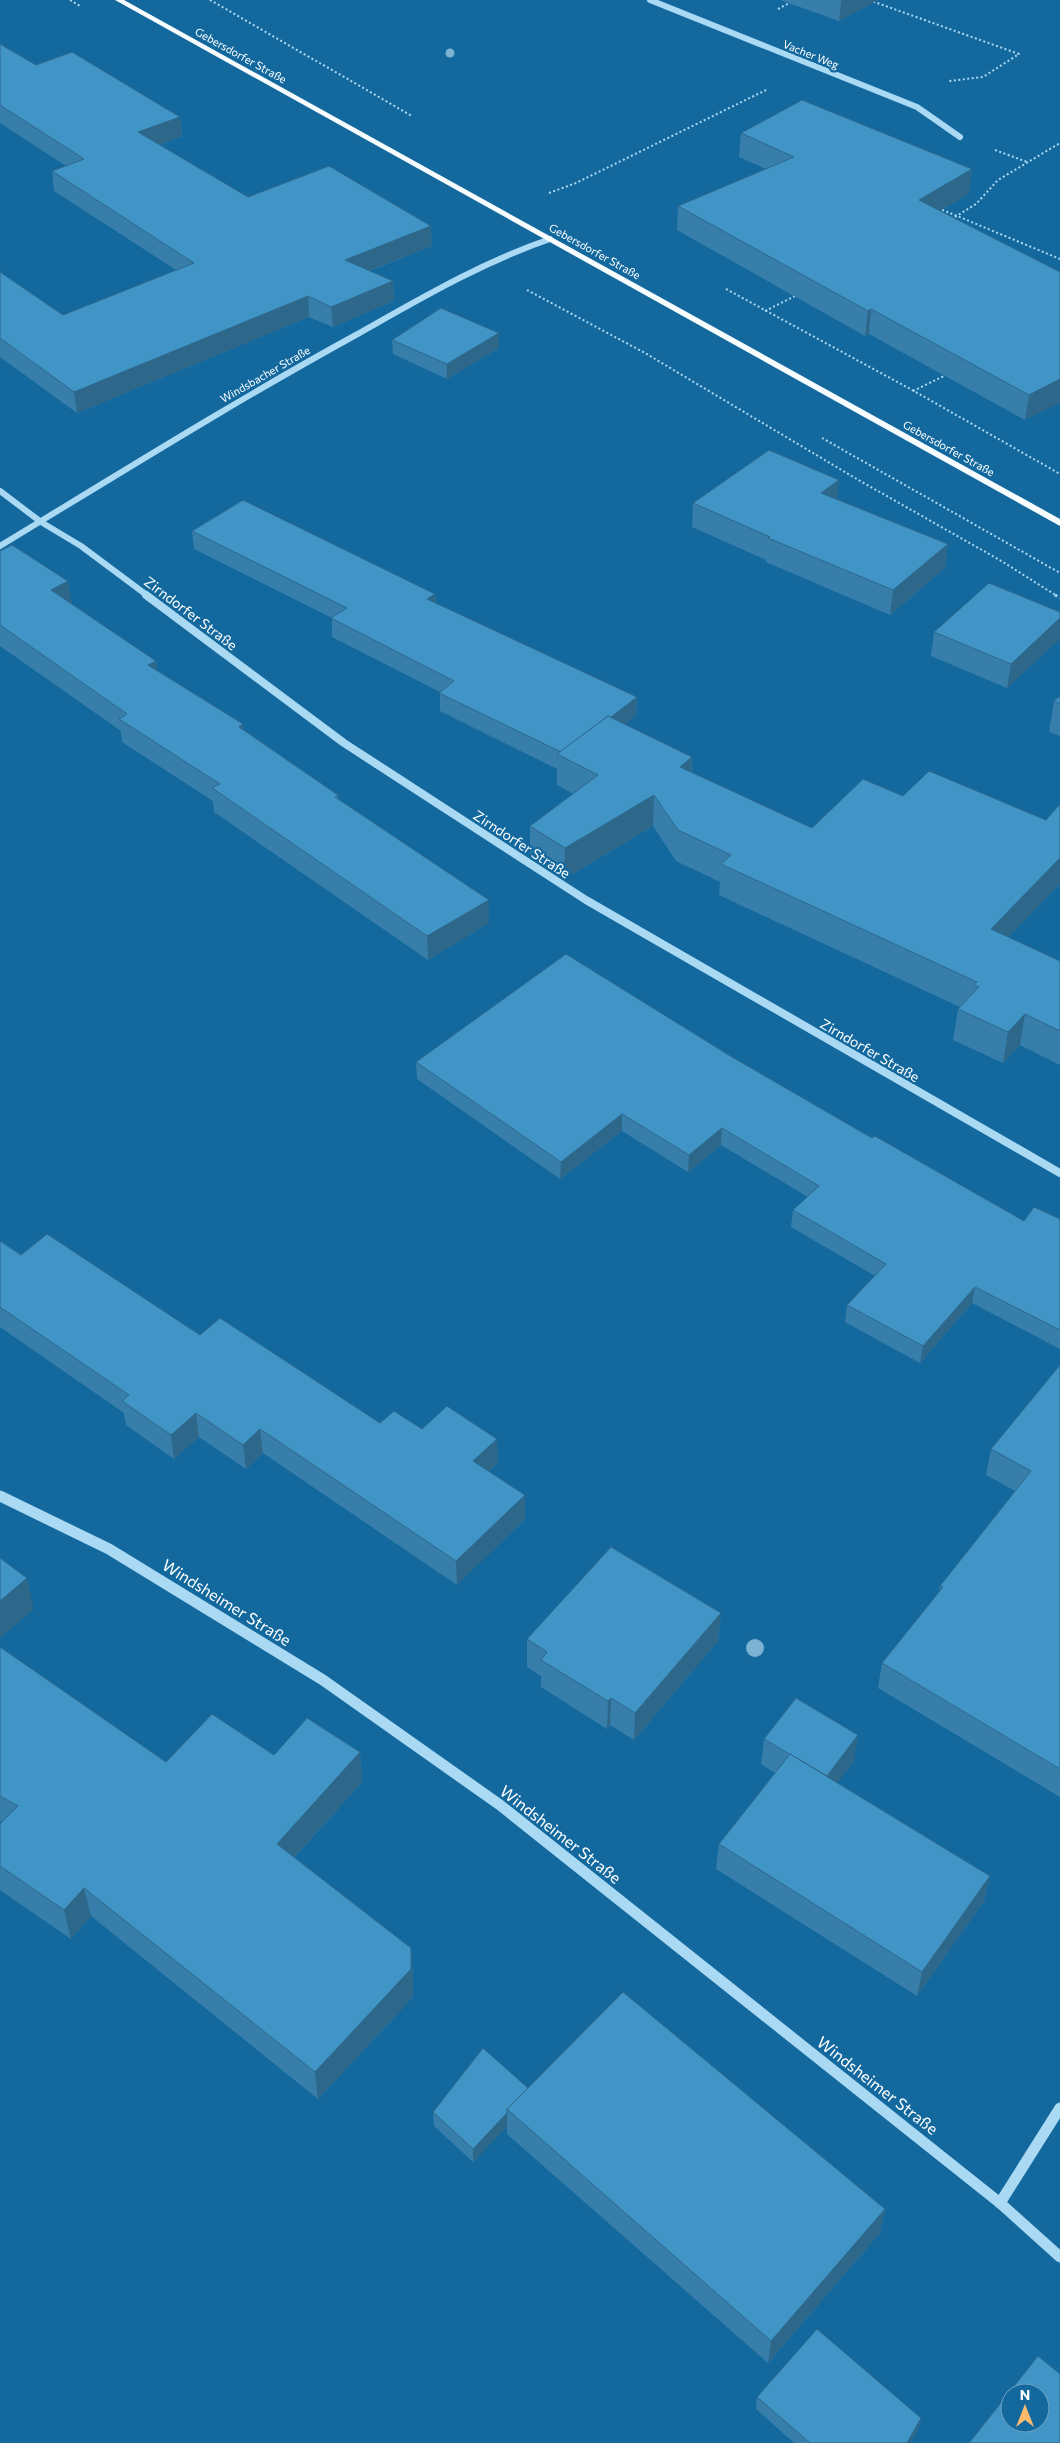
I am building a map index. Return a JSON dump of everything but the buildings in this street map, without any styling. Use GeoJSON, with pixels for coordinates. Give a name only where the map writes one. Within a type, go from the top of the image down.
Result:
{"type":"FeatureCollection","features":[{"type":"Feature","properties":{"kind":"main road","name":"Gebersdorfer Straße"},"geometry":{"type":"LineString","coordinates":[[119,0],[1060,523]]}},
{"type":"Feature","properties":{"kind":"street","name":"Vacher Weg"},"geometry":{"type":"LineString","coordinates":[[650,0],[917,107],[960,136]]}},
{"type":"Feature","properties":{"kind":"street","name":"Windsbacher Straße"},"geometry":{"type":"LineString","coordinates":[[0,546],[265,384],[472,270],[509,253],[550,239]]}},
{"type":"Feature","properties":{"kind":"street","name":"Zirndorfer Straße"},"geometry":{"type":"LineString","coordinates":[[0,491],[41,522],[81,546],[344,743],[586,900],[1060,1173]]}},
{"type":"Feature","properties":{"kind":"street","name":"Windsheimer Straße"},"geometry":{"type":"LineString","coordinates":[[0,1496],[109,1549],[324,1680],[500,1805],[1000,2203],[1060,2258]]}},
{"type":"Feature","properties":{"kind":"street"},"geometry":{"type":"LineString","coordinates":[[1000,2203],[1060,2108]]}},
{"type":"Feature","properties":{"kind":"path"},"geometry":{"type":"LineString","coordinates":[[210,0],[412,116]]}},
{"type":"Feature","properties":{"kind":"path"},"geometry":{"type":"LineString","coordinates":[[869,0],[986,44],[1019,54],[983,77],[908,86],[886,94]]}},
{"type":"Feature","properties":{"kind":"path"},"geometry":{"type":"LineString","coordinates":[[556,190],[585,178],[814,66]]}},
{"type":"Feature","properties":{"kind":"path"},"geometry":{"type":"LineString","coordinates":[[950,220],[976,204],[998,180],[1060,143]]}},
{"type":"Feature","properties":{"kind":"path"},"geometry":{"type":"LineString","coordinates":[[545,194],[554,199]]}},
{"type":"Feature","properties":{"kind":"path"},"geometry":{"type":"LineString","coordinates":[[938,208],[1060,259]]}},
{"type":"Feature","properties":{"kind":"path"},"geometry":{"type":"LineString","coordinates":[[509,253],[506,279],[645,352],[855,478],[1003,562],[1060,598]]}},
{"type":"Feature","properties":{"kind":"path"},"geometry":{"type":"LineString","coordinates":[[722,287],[914,391],[1060,474]]}},
{"type":"Feature","properties":{"kind":"path"},"geometry":{"type":"LineString","coordinates":[[720,334],[801,293]]}},
{"type":"Feature","properties":{"kind":"path"},"geometry":{"type":"LineString","coordinates":[[867,415],[948,374]]}}]}
